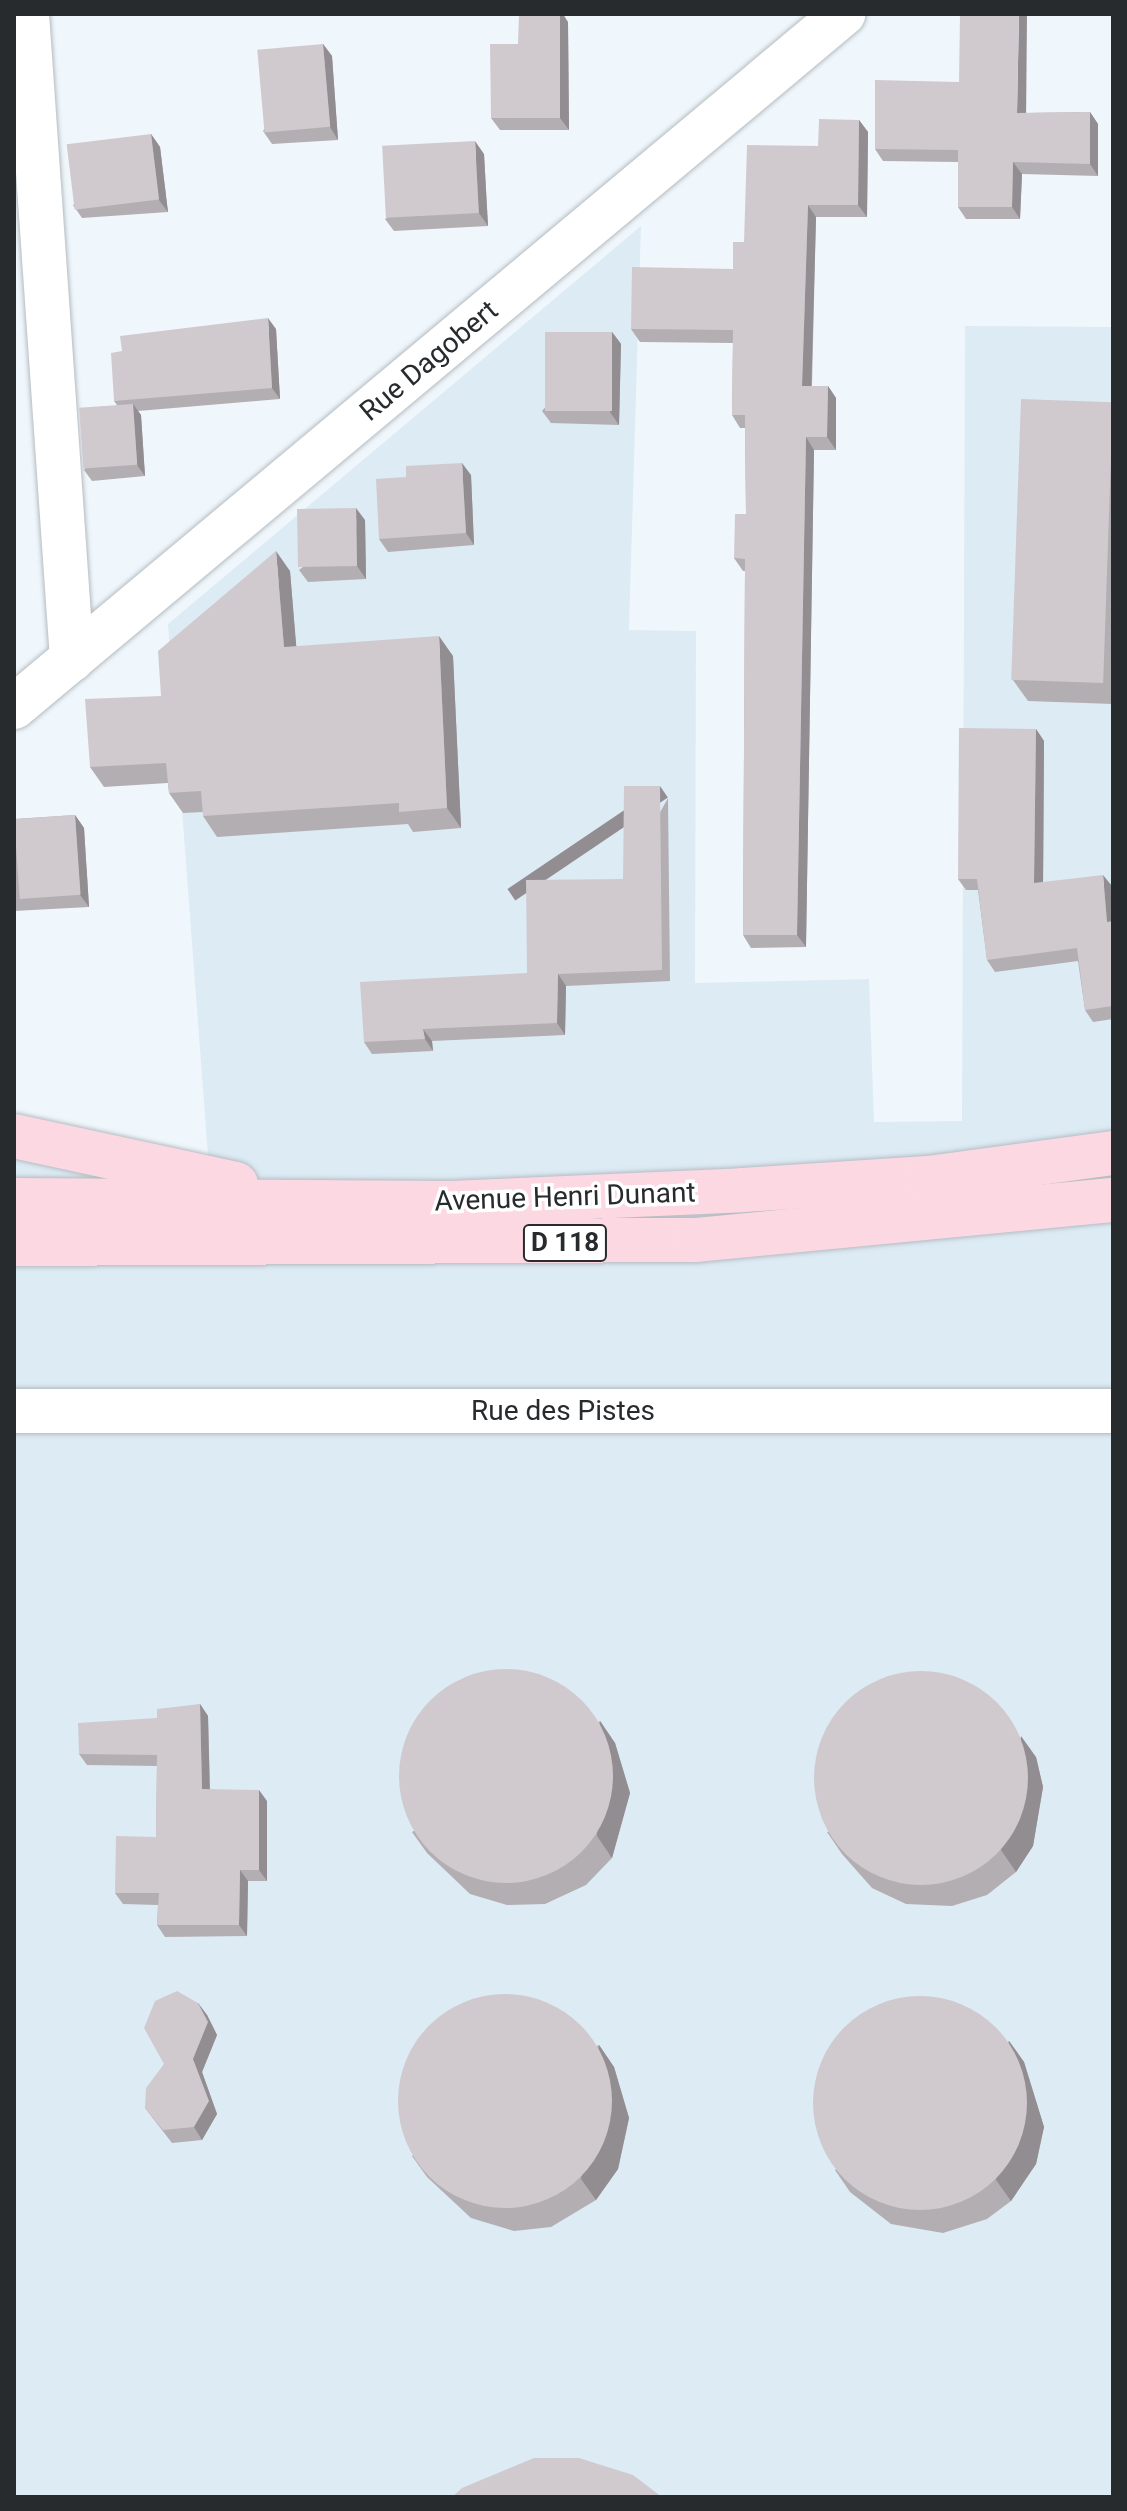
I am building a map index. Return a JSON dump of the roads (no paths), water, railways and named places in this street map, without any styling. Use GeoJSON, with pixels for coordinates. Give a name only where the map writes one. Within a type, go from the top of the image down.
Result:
{"type":"FeatureCollection","features":[{"type":"Feature","properties":{"kind":"main road"},"geometry":{"type":"LineString","coordinates":[[14,1136],[212,1176],[276,1200]]}},
{"type":"Feature","properties":{"kind":"main road","name":"Avenue Henri Dunant"},"geometry":{"type":"LineString","coordinates":[[14,1200],[451,1203],[928,1178],[1113,1153]]}},
{"type":"Feature","properties":{"kind":"main road","name":"Avenue Henri Dunant"},"geometry":{"type":"LineString","coordinates":[[14,1244],[696,1240],[1113,1200]]}},
{"type":"Feature","properties":{"kind":"street"},"geometry":{"type":"LineString","coordinates":[[27,14],[72,659]]}},
{"type":"Feature","properties":{"kind":"street","name":"Rue Dagobert"},"geometry":{"type":"LineString","coordinates":[[14,707],[843,14]]}},
{"type":"Feature","properties":{"kind":"street","name":"Rue des Pistes"},"geometry":{"type":"LineString","coordinates":[[14,1411],[1113,1411]]}}]}
